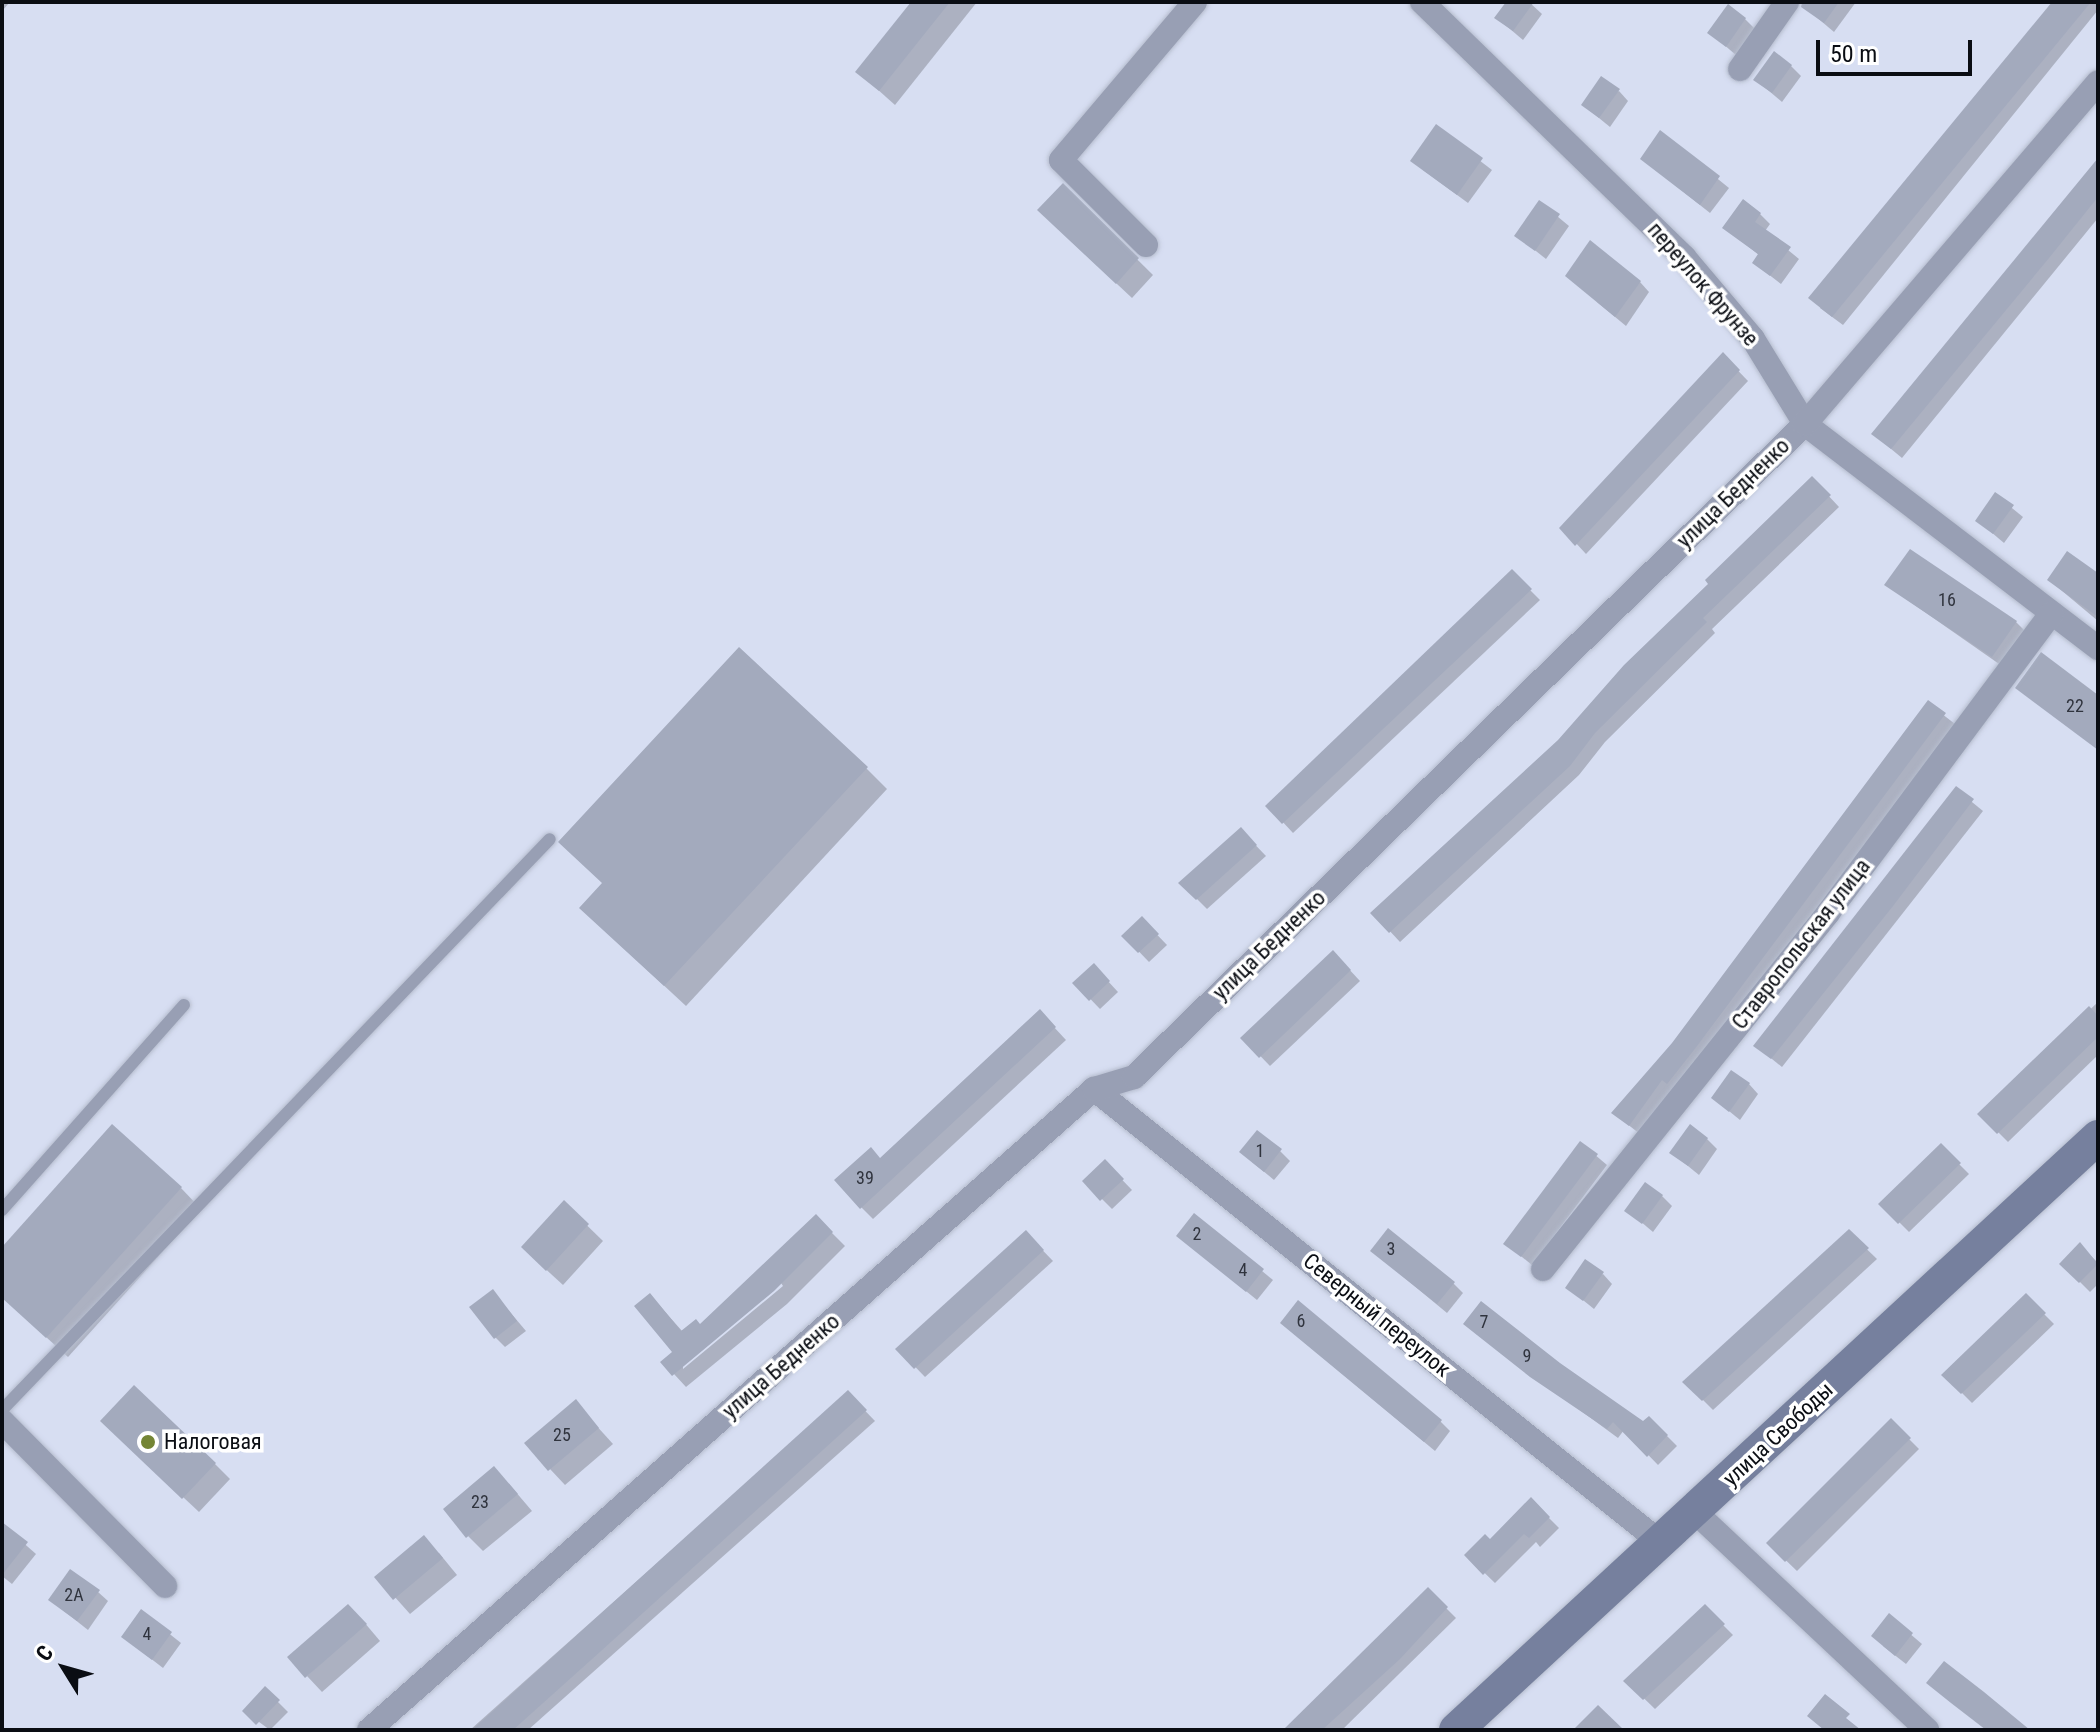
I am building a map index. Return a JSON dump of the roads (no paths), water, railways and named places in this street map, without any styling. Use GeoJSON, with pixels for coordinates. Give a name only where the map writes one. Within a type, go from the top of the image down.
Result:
{"type":"FeatureCollection","features":[{"type":"Feature","properties":{"kind":"main road","name":"улица Свободы"},"geometry":{"type":"LineString","coordinates":[[1456,1730],[2098,1137]]}},
{"type":"Feature","properties":{"kind":"street"},"geometry":{"type":"LineString","coordinates":[[1146,245],[1061,160],[1195,2]]}},
{"type":"Feature","properties":{"kind":"street"},"geometry":{"type":"LineString","coordinates":[[1740,69],[1787,2]]}},
{"type":"Feature","properties":{"kind":"street","name":"переулок Фрунзе"},"geometry":{"type":"LineString","coordinates":[[1435,6],[1684,257],[1753,339],[1805,424],[2098,648]]}},
{"type":"Feature","properties":{"kind":"street","name":"улица Бедненко"},"geometry":{"type":"LineString","coordinates":[[369,1730],[1094,1089],[1134,1077],[1805,424],[2098,82]]}},
{"type":"Feature","properties":{"kind":"street","name":"Ставропольская улица"},"geometry":{"type":"LineString","coordinates":[[1543,1269],[1828,913],[2052,613]]}},
{"type":"Feature","properties":{"kind":"street","name":"Северный переулок"},"geometry":{"type":"LineString","coordinates":[[1094,1089],[1660,1542]]}},
{"type":"Feature","properties":{"kind":"street"},"geometry":{"type":"LineString","coordinates":[[2,1421],[165,1586]]}},
{"type":"Feature","properties":{"kind":"street"},"geometry":{"type":"LineString","coordinates":[[1694,1511],[1927,1730]]}},
{"type":"Feature","properties":{"kind":"lane"},"geometry":{"type":"LineString","coordinates":[[2,1410],[550,839]]}},
{"type":"Feature","properties":{"kind":"lane"},"geometry":{"type":"LineString","coordinates":[[2,1210],[184,1005]]}},
{"type":"Feature","properties":{"kind":"place","name":"Налоговая"},"geometry":{"type":"Point","coordinates":[148,1442]}}]}
